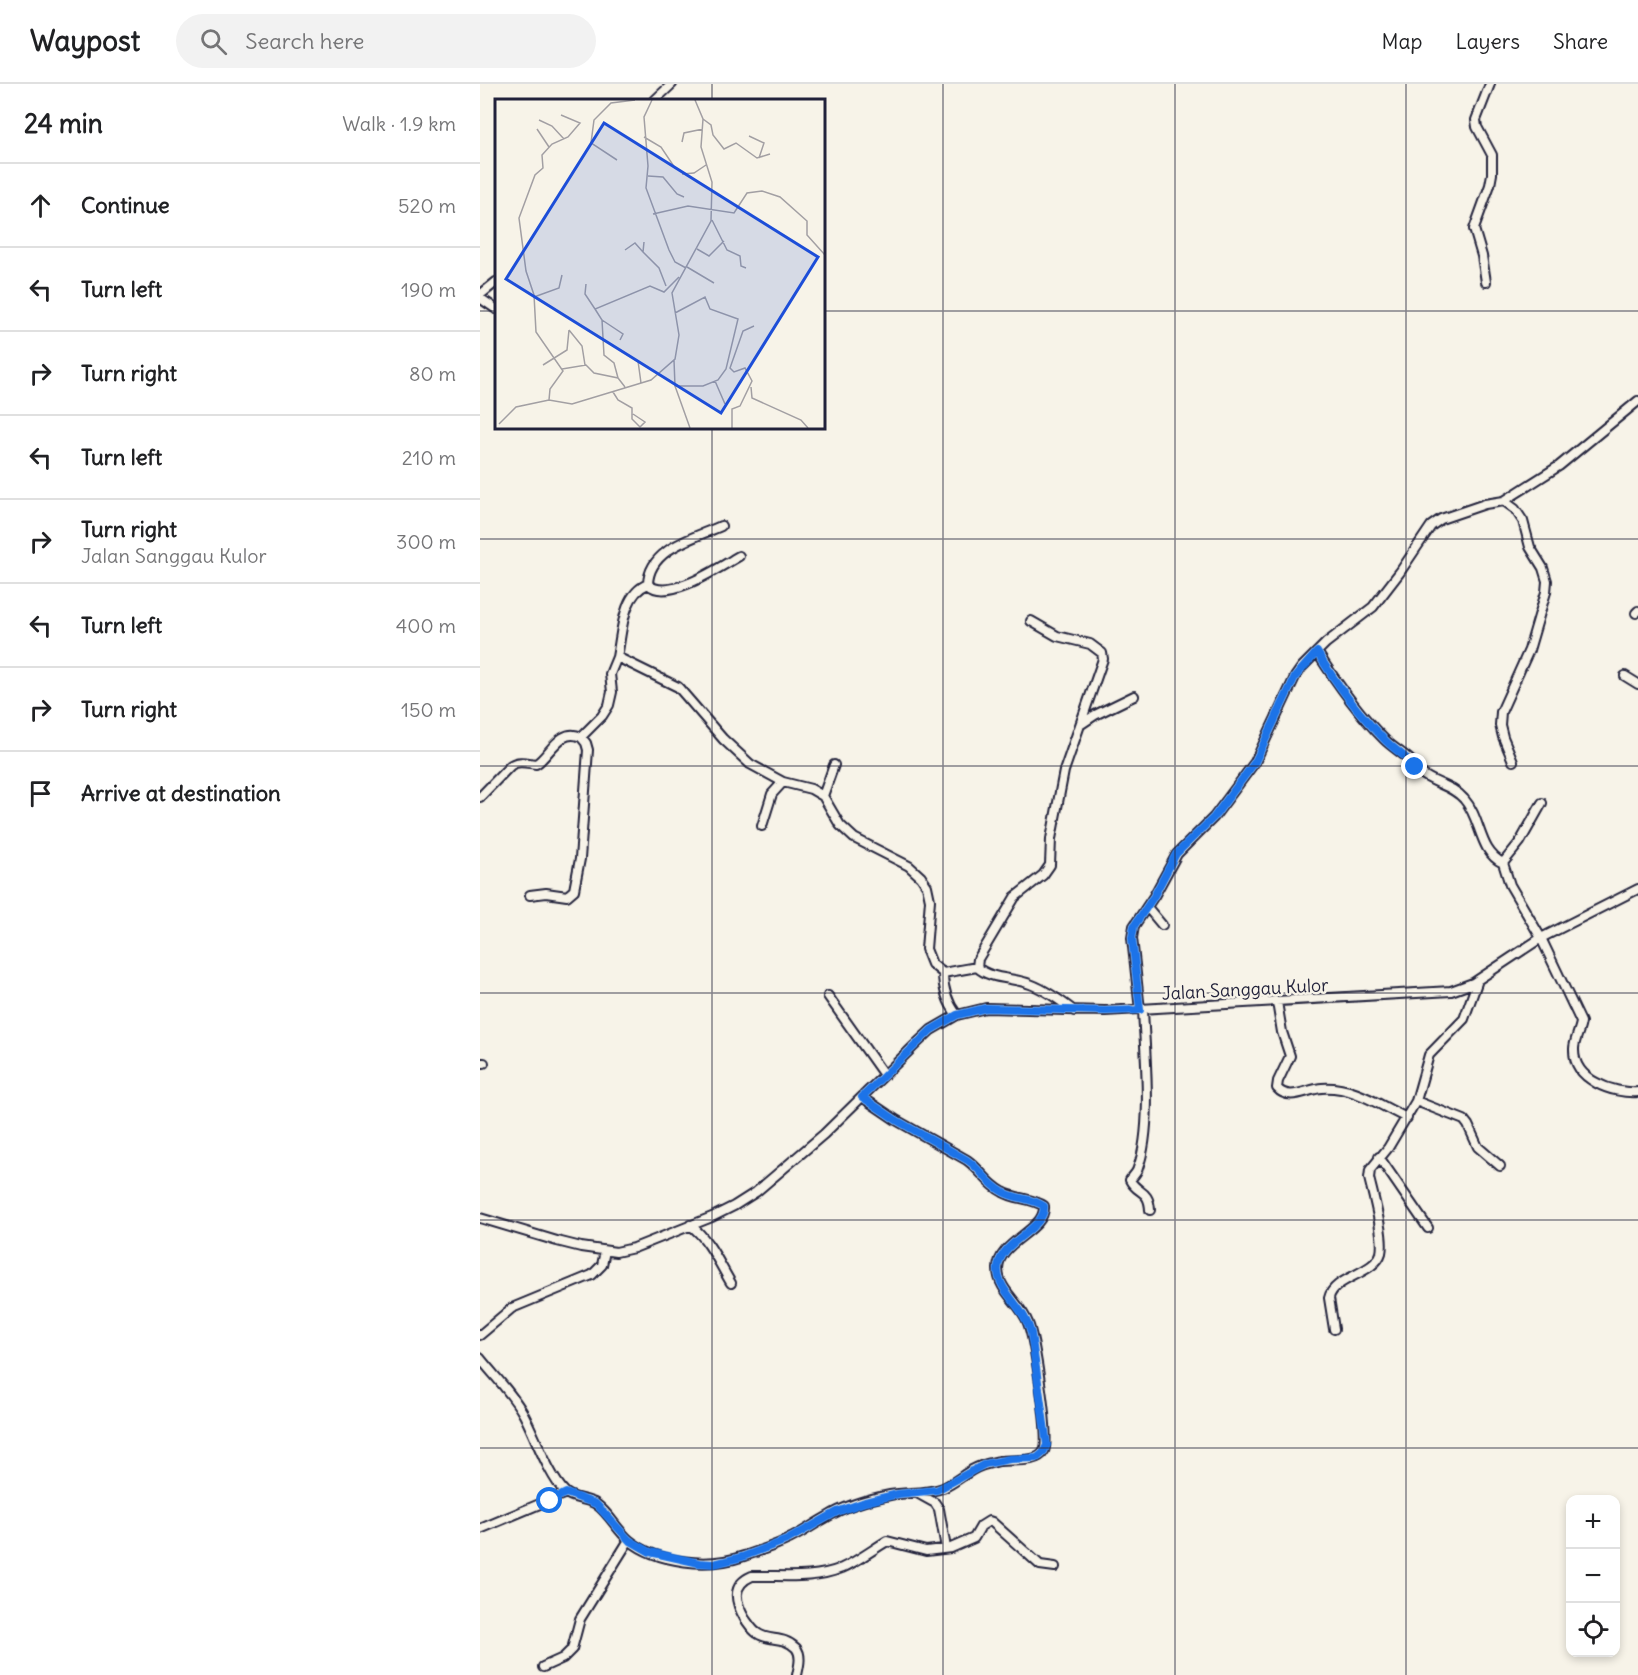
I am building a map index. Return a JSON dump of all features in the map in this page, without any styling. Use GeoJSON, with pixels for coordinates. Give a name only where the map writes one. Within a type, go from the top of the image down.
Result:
{"type":"FeatureCollection","features":[{"type":"Feature","properties":{"kind":"street"},"geometry":{"type":"LineString","coordinates":[[656,99],[672,84]]}},
{"type":"Feature","properties":{"kind":"street"},"geometry":{"type":"LineString","coordinates":[[1486,282],[1482,256],[1473,229],[1492,174],[1492,155],[1477,127],[1476,120],[1490,84]]}},
{"type":"Feature","properties":{"kind":"street"},"geometry":{"type":"LineString","coordinates":[[495,283],[480,296],[495,308]]}},
{"type":"Feature","properties":{"kind":"street"},"geometry":{"type":"LineString","coordinates":[[1150,1210],[1150,1201],[1146,1194],[1135,1187],[1130,1180],[1140,1163],[1145,1121],[1146,1072],[1142,1010],[1132,932],[1176,854],[1214,817],[1255,762],[1295,677],[1317,652],[1373,607],[1431,526],[1441,519],[1485,504],[1504,501],[1559,466],[1638,401]]}},
{"type":"Feature","properties":{"kind":"street"},"geometry":{"type":"LineString","coordinates":[[1504,501],[1515,509],[1523,521],[1530,547],[1543,568],[1547,581],[1546,592],[1529,650],[1502,712],[1500,725],[1513,761]]}},
{"type":"Feature","properties":{"kind":"street"},"geometry":{"type":"LineString","coordinates":[[580,737],[602,716],[609,705],[612,692],[610,674],[617,657],[630,600],[635,591],[648,584],[651,574],[666,550],[721,526]]}},
{"type":"Feature","properties":{"kind":"street"},"geometry":{"type":"LineString","coordinates":[[648,584],[663,591],[672,589],[713,572],[739,556]]}},
{"type":"Feature","properties":{"kind":"street"},"geometry":{"type":"LineString","coordinates":[[977,967],[978,959],[1015,897],[1043,875],[1050,865],[1051,838],[1060,789],[1069,755],[1103,659],[1102,653],[1090,644],[1057,636],[1031,621]]}},
{"type":"Feature","properties":{"kind":"street"},"geometry":{"type":"LineString","coordinates":[[1317,652],[1362,715],[1384,739],[1424,775],[1454,790],[1465,799],[1478,820],[1488,852],[1503,863]]}},
{"type":"Feature","properties":{"kind":"street"},"geometry":{"type":"LineString","coordinates":[[617,657],[678,687],[740,756],[783,782],[811,789],[823,796],[840,825],[854,838],[909,866],[921,877],[927,886],[930,900],[926,949],[932,964],[943,973],[977,967],[986,973],[1028,983],[1056,997],[1074,1011]]}},
{"type":"Feature","properties":{"kind":"street"},"geometry":{"type":"LineString","coordinates":[[1625,676],[1638,684]]}},
{"type":"Feature","properties":{"kind":"street"},"geometry":{"type":"LineString","coordinates":[[1080,725],[1134,696]]}},
{"type":"Feature","properties":{"kind":"street"},"geometry":{"type":"LineString","coordinates":[[480,797],[515,762],[536,764],[562,738],[572,735],[580,737],[586,743],[588,750],[581,851],[574,887],[567,896],[530,895]]}},
{"type":"Feature","properties":{"kind":"street"},"geometry":{"type":"LineString","coordinates":[[823,796],[834,765]]}},
{"type":"Feature","properties":{"kind":"street"},"geometry":{"type":"LineString","coordinates":[[762,826],[772,794],[783,782]]}},
{"type":"Feature","properties":{"kind":"street"},"geometry":{"type":"LineString","coordinates":[[1542,803],[1520,842],[1503,863],[1505,875],[1541,938],[1581,1022],[1574,1050],[1581,1068],[1590,1079],[1613,1091],[1638,1092]]}},
{"type":"Feature","properties":{"kind":"street","name":"Jalan Sanggau Kulor"},"geometry":{"type":"LineString","coordinates":[[480,1218],[557,1242],[605,1251],[634,1248],[734,1206],[756,1192],[824,1134],[931,1030],[957,1015],[986,1008],[1074,1011],[1142,1010],[1444,992],[1461,988],[1478,979],[1541,938],[1638,889]]}},
{"type":"Feature","properties":{"kind":"street"},"geometry":{"type":"LineString","coordinates":[[1147,907],[1162,926]]}},
{"type":"Feature","properties":{"kind":"street"},"geometry":{"type":"LineString","coordinates":[[943,973],[945,993],[957,1015]]}},
{"type":"Feature","properties":{"kind":"street"},"geometry":{"type":"LineString","coordinates":[[1334,1329],[1330,1293],[1334,1288],[1366,1269],[1376,1261],[1381,1253],[1378,1215],[1369,1178],[1370,1170],[1388,1148],[1416,1101],[1429,1055],[1464,1019],[1478,979]]}},
{"type":"Feature","properties":{"kind":"street"},"geometry":{"type":"LineString","coordinates":[[828,996],[884,1075]]}},
{"type":"Feature","properties":{"kind":"street"},"geometry":{"type":"LineString","coordinates":[[1277,1002],[1282,1032],[1290,1056],[1278,1081],[1277,1088],[1281,1092],[1298,1094],[1322,1088],[1351,1091],[1407,1118]]}},
{"type":"Feature","properties":{"kind":"street"},"geometry":{"type":"LineString","coordinates":[[480,1358],[519,1407],[548,1464],[566,1493],[596,1504],[629,1540],[650,1552],[699,1563],[714,1564],[742,1557],[787,1540],[844,1509],[884,1496],[944,1487],[985,1464],[1010,1459],[1037,1458],[1047,1445],[1046,1427],[1028,1322],[1003,1286],[998,1271],[1001,1255],[1031,1228],[1045,1208],[1041,1203],[1004,1193],[987,1182],[974,1164],[896,1120],[862,1097]]}},
{"type":"Feature","properties":{"kind":"street"},"geometry":{"type":"LineString","coordinates":[[1416,1101],[1464,1120],[1478,1147],[1500,1166]]}},
{"type":"Feature","properties":{"kind":"street"},"geometry":{"type":"LineString","coordinates":[[1379,1157],[1428,1228]]}},
{"type":"Feature","properties":{"kind":"street"},"geometry":{"type":"LineString","coordinates":[[690,1226],[706,1241],[731,1283]]}},
{"type":"Feature","properties":{"kind":"street"},"geometry":{"type":"LineString","coordinates":[[480,1335],[512,1308],[592,1275],[602,1265],[605,1251]]}},
{"type":"Feature","properties":{"kind":"street"},"geometry":{"type":"LineString","coordinates":[[916,1492],[934,1503],[939,1509],[945,1541]]}},
{"type":"Feature","properties":{"kind":"street"},"geometry":{"type":"LineString","coordinates":[[480,1529],[566,1493]]}},
{"type":"Feature","properties":{"kind":"street"},"geometry":{"type":"LineString","coordinates":[[797,1675],[800,1655],[798,1650],[781,1638],[763,1637],[758,1634],[742,1614],[736,1597],[740,1584],[752,1576],[801,1577],[835,1570],[887,1541],[926,1551],[945,1541],[974,1538],[981,1526],[989,1521],[1040,1565],[1054,1567]]}},
{"type":"Feature","properties":{"kind":"street"},"geometry":{"type":"LineString","coordinates":[[543,1666],[563,1658],[572,1649],[580,1619],[629,1540]]}},
{"type":"Feature","properties":{"kind":"route"},"geometry":{"type":"LineString","coordinates":[[550,1501],[566,1493],[592,1502],[629,1540],[650,1552],[714,1564],[742,1557],[787,1540],[837,1512],[865,1502],[884,1496],[937,1490],[985,1464],[1041,1456],[1047,1445],[1046,1427],[1031,1333],[1022,1311],[1003,1286],[998,1271],[1001,1255],[1031,1228],[1045,1208],[1041,1203],[1017,1198],[993,1187],[974,1164],[896,1120],[862,1097],[931,1030],[957,1015],[986,1008],[1140,1010],[1132,938],[1134,926],[1154,896],[1176,854],[1214,817],[1255,762],[1295,677],[1317,652],[1362,715],[1415,767]]}}]}
